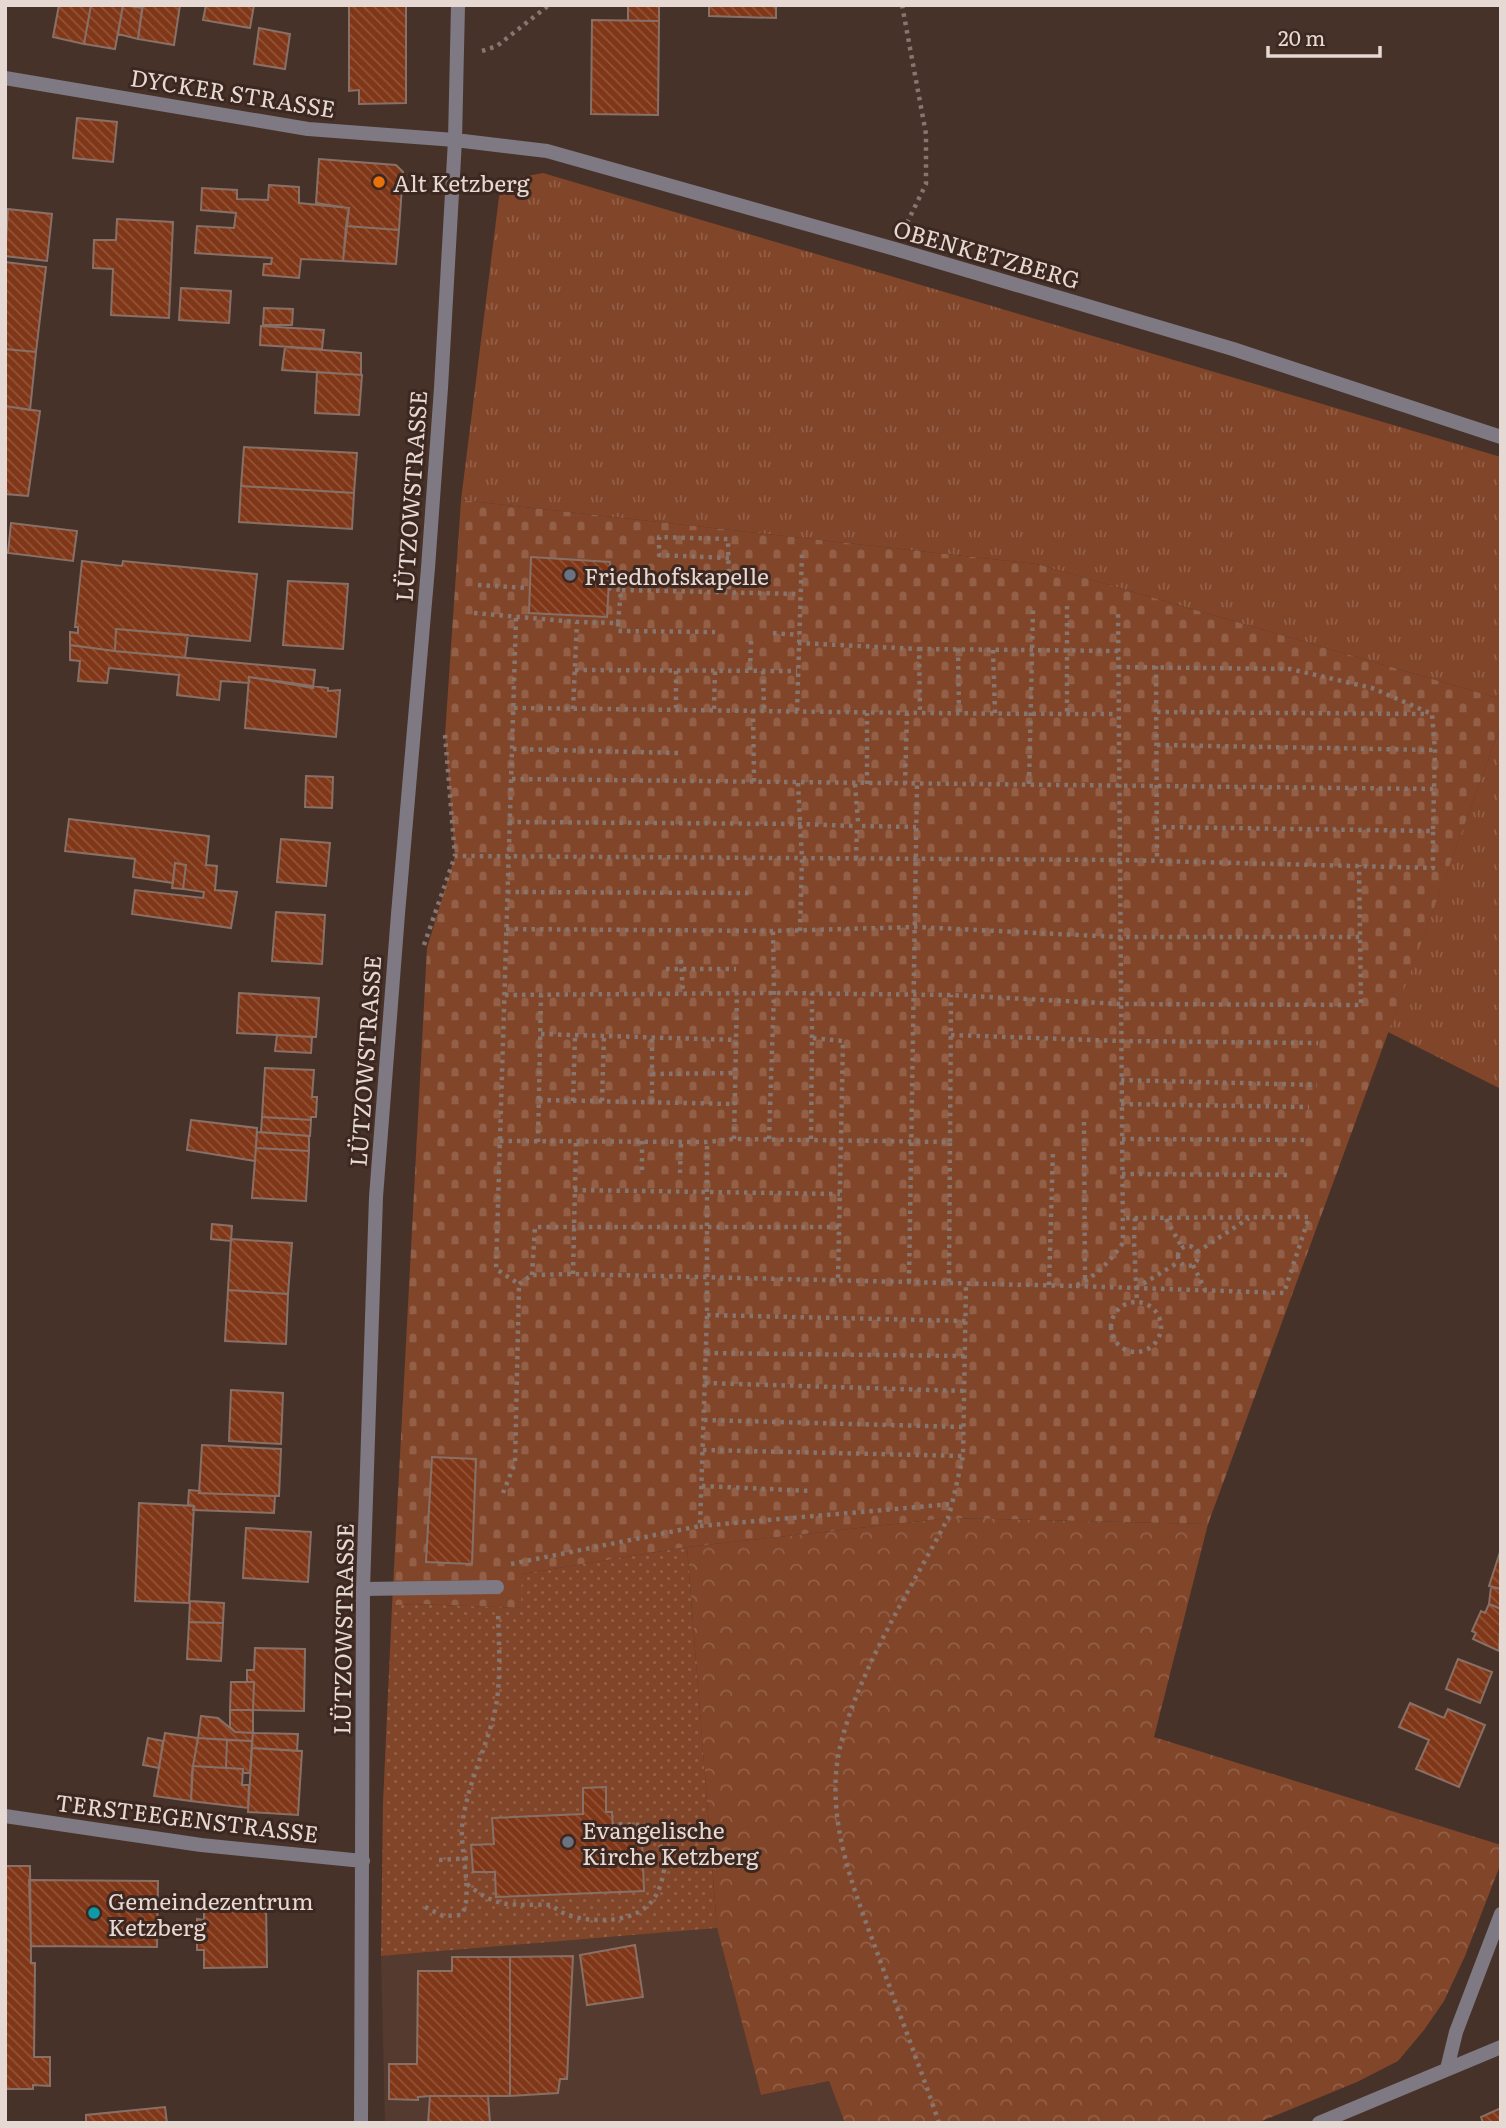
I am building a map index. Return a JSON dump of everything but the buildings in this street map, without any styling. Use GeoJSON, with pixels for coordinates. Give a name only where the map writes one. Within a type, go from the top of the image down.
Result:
{"type":"FeatureCollection","features":[{"type":"Feature","properties":{"kind":"street","name":"LÜTZOWSTRASSE"},"geometry":{"type":"LineString","coordinates":[[361,2123],[363,1589],[376,1196],[429,554],[455,140],[458,5]]}},
{"type":"Feature","properties":{"kind":"street","name":"DYCKER STRASSE"},"geometry":{"type":"LineString","coordinates":[[5,78],[308,129],[455,140]]}},
{"type":"Feature","properties":{"kind":"street","name":"OBENKETZBERG"},"geometry":{"type":"LineString","coordinates":[[455,140],[547,151],[895,249],[1233,349],[1501,437]]}},
{"type":"Feature","properties":{"kind":"street"},"geometry":{"type":"LineString","coordinates":[[363,1589],[497,1587]]}},
{"type":"Feature","properties":{"kind":"street","name":"TERSTEEGENSTRASSE"},"geometry":{"type":"LineString","coordinates":[[5,1816],[201,1845],[363,1861]]}},
{"type":"Feature","properties":{"kind":"street"},"geometry":{"type":"LineString","coordinates":[[1447,2069],[1456,2032],[1501,1913]]}},
{"type":"Feature","properties":{"kind":"street"},"geometry":{"type":"LineString","coordinates":[[1318,2123],[1501,2047]]}},
{"type":"Feature","properties":{"kind":"path"},"geometry":{"type":"LineString","coordinates":[[458,59],[497,46],[549,5]]}},
{"type":"Feature","properties":{"kind":"path"},"geometry":{"type":"LineString","coordinates":[[895,249],[926,184],[926,134],[902,5]]}},
{"type":"Feature","properties":{"kind":"path"},"geometry":{"type":"LineString","coordinates":[[729,558],[659,555],[659,537],[728,539],[729,558],[729,592]]}},
{"type":"Feature","properties":{"kind":"path"},"geometry":{"type":"LineString","coordinates":[[797,711],[802,554]]}},
{"type":"Feature","properties":{"kind":"path"},"geometry":{"type":"LineString","coordinates":[[478,585],[530,588]]}},
{"type":"Feature","properties":{"kind":"path"},"geometry":{"type":"LineString","coordinates":[[608,588],[800,594]]}},
{"type":"Feature","properties":{"kind":"path"},"geometry":{"type":"LineString","coordinates":[[621,590],[618,631],[715,632]]}},
{"type":"Feature","properties":{"kind":"path"},"geometry":{"type":"LineString","coordinates":[[1067,606],[1067,714]]}},
{"type":"Feature","properties":{"kind":"path"},"geometry":{"type":"LineString","coordinates":[[1030,784],[1033,610]]}},
{"type":"Feature","properties":{"kind":"path"},"geometry":{"type":"LineString","coordinates":[[1075,1286],[1105,1267],[1123,1243],[1118,612]]}},
{"type":"Feature","properties":{"kind":"path"},"geometry":{"type":"LineString","coordinates":[[474,613],[577,622],[618,622]]}},
{"type":"Feature","properties":{"kind":"path"},"geometry":{"type":"LineString","coordinates":[[516,618],[496,1269],[519,1284]]}},
{"type":"Feature","properties":{"kind":"path"},"geometry":{"type":"LineString","coordinates":[[572,709],[577,622]]}},
{"type":"Feature","properties":{"kind":"path"},"geometry":{"type":"LineString","coordinates":[[774,633],[799,635]]}},
{"type":"Feature","properties":{"kind":"path"},"geometry":{"type":"LineString","coordinates":[[750,670],[751,641]]}},
{"type":"Feature","properties":{"kind":"path"},"geometry":{"type":"LineString","coordinates":[[798,643],[919,649],[1118,651]]}},
{"type":"Feature","properties":{"kind":"path"},"geometry":{"type":"LineString","coordinates":[[919,649],[920,713]]}},
{"type":"Feature","properties":{"kind":"path"},"geometry":{"type":"LineString","coordinates":[[958,649],[959,713]]}},
{"type":"Feature","properties":{"kind":"path"},"geometry":{"type":"LineString","coordinates":[[993,650],[995,713]]}},
{"type":"Feature","properties":{"kind":"path"},"geometry":{"type":"LineString","coordinates":[[1156,666],[1157,861]]}},
{"type":"Feature","properties":{"kind":"path"},"geometry":{"type":"LineString","coordinates":[[1118,667],[1290,669],[1372,688],[1432,714]]}},
{"type":"Feature","properties":{"kind":"path"},"geometry":{"type":"LineString","coordinates":[[575,670],[797,671]]}},
{"type":"Feature","properties":{"kind":"path"},"geometry":{"type":"LineString","coordinates":[[676,671],[676,709]]}},
{"type":"Feature","properties":{"kind":"path"},"geometry":{"type":"LineString","coordinates":[[714,709],[715,671]]}},
{"type":"Feature","properties":{"kind":"path"},"geometry":{"type":"LineString","coordinates":[[763,671],[764,710]]}},
{"type":"Feature","properties":{"kind":"path"},"geometry":{"type":"LineString","coordinates":[[514,708],[1117,714]]}},
{"type":"Feature","properties":{"kind":"path"},"geometry":{"type":"LineString","coordinates":[[753,710],[754,782]]}},
{"type":"Feature","properties":{"kind":"path"},"geometry":{"type":"LineString","coordinates":[[1157,712],[1432,714]]}},
{"type":"Feature","properties":{"kind":"path"},"geometry":{"type":"LineString","coordinates":[[867,713],[867,784]]}},
{"type":"Feature","properties":{"kind":"path"},"geometry":{"type":"LineString","coordinates":[[905,784],[907,713]]}},
{"type":"Feature","properties":{"kind":"path"},"geometry":{"type":"LineString","coordinates":[[455,856],[1121,860],[1433,868],[1435,750],[1432,714]]}},
{"type":"Feature","properties":{"kind":"path"},"geometry":{"type":"LineString","coordinates":[[396,946],[423,947],[455,856],[445,735]]}},
{"type":"Feature","properties":{"kind":"path"},"geometry":{"type":"LineString","coordinates":[[1157,745],[1435,750]]}},
{"type":"Feature","properties":{"kind":"path"},"geometry":{"type":"LineString","coordinates":[[513,749],[678,753]]}},
{"type":"Feature","properties":{"kind":"path"},"geometry":{"type":"LineString","coordinates":[[512,779],[1433,789]]}},
{"type":"Feature","properties":{"kind":"path"},"geometry":{"type":"LineString","coordinates":[[798,783],[802,859],[800,930]]}},
{"type":"Feature","properties":{"kind":"path"},"geometry":{"type":"LineString","coordinates":[[855,783],[856,859]]}},
{"type":"Feature","properties":{"kind":"path"},"geometry":{"type":"LineString","coordinates":[[909,1282],[917,784]]}},
{"type":"Feature","properties":{"kind":"path"},"geometry":{"type":"LineString","coordinates":[[509,822],[916,827]]}},
{"type":"Feature","properties":{"kind":"path"},"geometry":{"type":"LineString","coordinates":[[1158,827],[1433,831]]}},
{"type":"Feature","properties":{"kind":"path"},"geometry":{"type":"LineString","coordinates":[[505,995],[812,993],[951,995],[1121,1004],[1361,1005],[1359,865]]}},
{"type":"Feature","properties":{"kind":"path"},"geometry":{"type":"LineString","coordinates":[[507,892],[750,893]]}},
{"type":"Feature","properties":{"kind":"path"},"geometry":{"type":"LineString","coordinates":[[506,929],[773,931],[915,927],[1120,937],[1361,937]]}},
{"type":"Feature","properties":{"kind":"path"},"geometry":{"type":"LineString","coordinates":[[769,1139],[774,993],[773,931]]}},
{"type":"Feature","properties":{"kind":"path"},"geometry":{"type":"LineString","coordinates":[[681,960],[683,994]]}},
{"type":"Feature","properties":{"kind":"path"},"geometry":{"type":"LineString","coordinates":[[666,969],[736,969]]}},
{"type":"Feature","properties":{"kind":"path"},"geometry":{"type":"LineString","coordinates":[[734,1139],[737,993]]}},
{"type":"Feature","properties":{"kind":"path"},"geometry":{"type":"LineString","coordinates":[[811,1139],[812,993]]}},
{"type":"Feature","properties":{"kind":"path"},"geometry":{"type":"LineString","coordinates":[[538,1142],[541,995]]}},
{"type":"Feature","properties":{"kind":"path"},"geometry":{"type":"LineString","coordinates":[[949,1282],[951,995]]}},
{"type":"Feature","properties":{"kind":"path"},"geometry":{"type":"LineString","coordinates":[[541,1034],[736,1040]]}},
{"type":"Feature","properties":{"kind":"path"},"geometry":{"type":"LineString","coordinates":[[602,1101],[604,1035]]}},
{"type":"Feature","properties":{"kind":"path"},"geometry":{"type":"LineString","coordinates":[[951,1035],[1121,1041],[1318,1043]]}},
{"type":"Feature","properties":{"kind":"path"},"geometry":{"type":"LineString","coordinates":[[573,1101],[575,1036]]}},
{"type":"Feature","properties":{"kind":"path"},"geometry":{"type":"LineString","coordinates":[[652,1037],[652,1103]]}},
{"type":"Feature","properties":{"kind":"path"},"geometry":{"type":"LineString","coordinates":[[812,1038],[843,1041],[838,1280]]}},
{"type":"Feature","properties":{"kind":"path"},"geometry":{"type":"LineString","coordinates":[[652,1074],[736,1073]]}},
{"type":"Feature","properties":{"kind":"path"},"geometry":{"type":"LineString","coordinates":[[1121,1080],[1317,1085]]}},
{"type":"Feature","properties":{"kind":"path"},"geometry":{"type":"LineString","coordinates":[[539,1100],[735,1104]]}},
{"type":"Feature","properties":{"kind":"path"},"geometry":{"type":"LineString","coordinates":[[1121,1104],[1309,1107]]}},
{"type":"Feature","properties":{"kind":"path"},"geometry":{"type":"LineString","coordinates":[[1084,1122],[1085,1281]]}},
{"type":"Feature","properties":{"kind":"path"},"geometry":{"type":"LineString","coordinates":[[500,1141],[707,1142],[734,1139],[811,1139],[950,1142]]}},
{"type":"Feature","properties":{"kind":"path"},"geometry":{"type":"LineString","coordinates":[[1122,1139],[1307,1140]]}},
{"type":"Feature","properties":{"kind":"path"},"geometry":{"type":"LineString","coordinates":[[573,1274],[576,1141]]}},
{"type":"Feature","properties":{"kind":"path"},"geometry":{"type":"LineString","coordinates":[[642,1142],[642,1170]]}},
{"type":"Feature","properties":{"kind":"path"},"geometry":{"type":"LineString","coordinates":[[680,1173],[681,1142]]}},
{"type":"Feature","properties":{"kind":"path"},"geometry":{"type":"LineString","coordinates":[[701,1526],[708,1315],[707,1142]]}},
{"type":"Feature","properties":{"kind":"path"},"geometry":{"type":"LineString","coordinates":[[1049,1285],[1052,1150]]}},
{"type":"Feature","properties":{"kind":"path"},"geometry":{"type":"LineString","coordinates":[[1122,1174],[1290,1175]]}},
{"type":"Feature","properties":{"kind":"path"},"geometry":{"type":"LineString","coordinates":[[575,1190],[840,1194]]}},
{"type":"Feature","properties":{"kind":"path"},"geometry":{"type":"LineString","coordinates":[[1197,1252],[1250,1217]]}},
{"type":"Feature","properties":{"kind":"path"},"geometry":{"type":"LineString","coordinates":[[519,1284],[532,1275],[573,1274],[1283,1293],[1310,1217],[1123,1218]]}},
{"type":"Feature","properties":{"kind":"path"},"geometry":{"type":"LineString","coordinates":[[1135,1218],[1137,1302]]}},
{"type":"Feature","properties":{"kind":"path"},"geometry":{"type":"LineString","coordinates":[[1166,1218],[1182,1247]]}},
{"type":"Feature","properties":{"kind":"path"},"geometry":{"type":"LineString","coordinates":[[532,1275],[535,1227],[839,1227]]}},
{"type":"Feature","properties":{"kind":"path"},"geometry":{"type":"LineString","coordinates":[[1123,1243],[1134,1242]]}},
{"type":"Feature","properties":{"kind":"path"},"geometry":{"type":"LineString","coordinates":[[1189,1246],[1197,1252],[1198,1258],[1193,1265],[1184,1266],[1179,1262],[1177,1255],[1182,1247],[1189,1246]]}},
{"type":"Feature","properties":{"kind":"path"},"geometry":{"type":"LineString","coordinates":[[1136,1288],[1179,1262]]}},
{"type":"Feature","properties":{"kind":"path"},"geometry":{"type":"LineString","coordinates":[[1193,1265],[1205,1290]]}},
{"type":"Feature","properties":{"kind":"path"},"geometry":{"type":"LineString","coordinates":[[939,2123],[856,1896],[840,1840],[835,1790],[841,1744],[862,1681],[948,1518],[952,1504],[963,1456],[966,1283]]}},
{"type":"Feature","properties":{"kind":"path"},"geometry":{"type":"LineString","coordinates":[[503,1493],[515,1463],[519,1284]]}},
{"type":"Feature","properties":{"kind":"path"},"geometry":{"type":"LineString","coordinates":[[1137,1302],[1153,1308],[1161,1323],[1161,1332],[1153,1347],[1137,1353],[1121,1348],[1112,1335],[1111,1327],[1112,1319],[1122,1306],[1137,1302]]}},
{"type":"Feature","properties":{"kind":"path"},"geometry":{"type":"LineString","coordinates":[[708,1315],[966,1321]]}},
{"type":"Feature","properties":{"kind":"path"},"geometry":{"type":"LineString","coordinates":[[706,1353],[965,1356]]}},
{"type":"Feature","properties":{"kind":"path"},"geometry":{"type":"LineString","coordinates":[[705,1383],[964,1391]]}},
{"type":"Feature","properties":{"kind":"path"},"geometry":{"type":"LineString","coordinates":[[704,1420],[964,1427]]}},
{"type":"Feature","properties":{"kind":"path"},"geometry":{"type":"LineString","coordinates":[[703,1450],[963,1456]]}},
{"type":"Feature","properties":{"kind":"path"},"geometry":{"type":"LineString","coordinates":[[702,1486],[811,1491]]}},
{"type":"Feature","properties":{"kind":"path"},"geometry":{"type":"LineString","coordinates":[[504,1565],[701,1526],[952,1504]]}},
{"type":"Feature","properties":{"kind":"path"},"geometry":{"type":"LineString","coordinates":[[425,1907],[443,1916],[461,1915],[467,1904],[462,1858],[464,1808],[494,1717],[499,1660],[497,1587]]}},
{"type":"Feature","properties":{"kind":"path"},"geometry":{"type":"LineString","coordinates":[[466,1884],[482,1897],[497,1904],[552,1905],[561,1913],[579,1919],[614,1920],[631,1917],[648,1907],[658,1896],[666,1866],[660,1844],[645,1825],[613,1824]]}},
{"type":"Feature","properties":{"kind":"path"},"geometry":{"type":"LineString","coordinates":[[439,1860],[472,1858]]}},
{"type":"Feature","properties":{"kind":"shaded area"},"geometry":{"type":"Polygon","coordinates":[[[717,1928],[761,2095],[829,2081],[845,2123],[385,2123],[381,1956],[717,1928]]]}},
{"type":"Feature","properties":{"kind":"green space"},"geometry":{"type":"Polygon","coordinates":[[[543,173],[1501,457],[1501,699],[1037,564],[461,500],[501,181],[543,173]]]}},
{"type":"Feature","properties":{"kind":"green space"},"geometry":{"type":"Polygon","coordinates":[[[461,500],[1037,564],[1501,699],[1501,725],[1208,1524],[948,1518],[687,1547],[522,1574],[522,1608],[412,1604],[392,1606],[427,948],[455,856],[445,735],[461,500]]]}},
{"type":"Feature","properties":{"kind":"green space"},"geometry":{"type":"Polygon","coordinates":[[[1501,725],[1501,1089],[1388,1032],[1501,725]]]}},
{"type":"Feature","properties":{"kind":"green space"},"geometry":{"type":"Polygon","coordinates":[[[948,1518],[1208,1524],[1154,1737],[1501,1845],[1501,1863],[1465,1956],[1444,2001],[1398,2061],[1357,2082],[1257,2123],[845,2123],[829,2081],[761,2095],[717,1928],[687,1547],[948,1518]]]}},
{"type":"Feature","properties":{"kind":"green space"},"geometry":{"type":"Polygon","coordinates":[[[687,1547],[717,1928],[381,1956],[383,1803],[392,1606],[412,1604],[521,1608],[522,1574],[687,1547]]]}},
{"type":"Feature","properties":{"kind":"place","name":"Alt Ketzberg"},"geometry":{"type":"Point","coordinates":[379,182]}},
{"type":"Feature","properties":{"kind":"place","name":"Friedhofskapelle"},"geometry":{"type":"Point","coordinates":[570,575]}},
{"type":"Feature","properties":{"kind":"place","name":"Evangelische Kirche Ketzberg"},"geometry":{"type":"Point","coordinates":[568,1842]}},
{"type":"Feature","properties":{"kind":"place","name":"Gemeindezentrum Ketzberg"},"geometry":{"type":"Point","coordinates":[94,1913]}}]}
